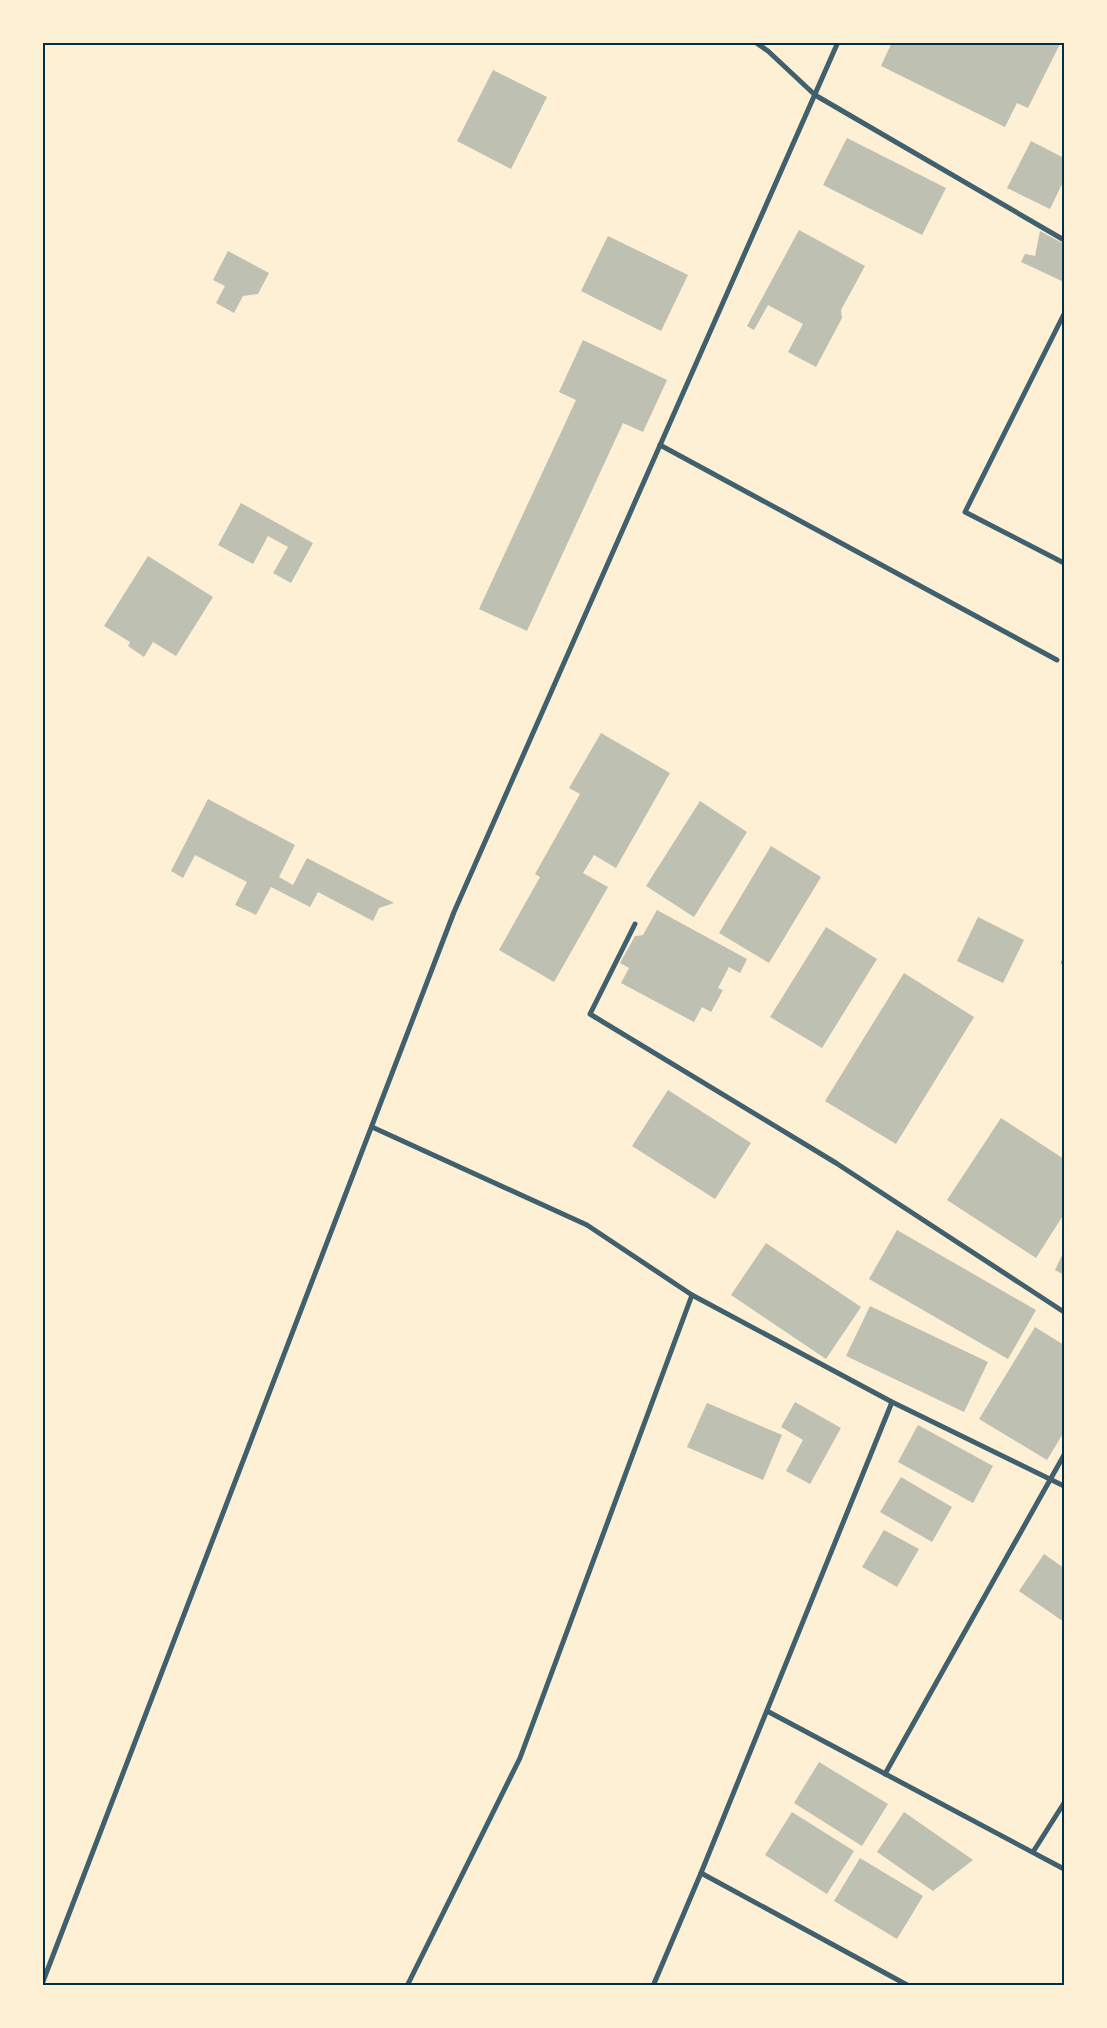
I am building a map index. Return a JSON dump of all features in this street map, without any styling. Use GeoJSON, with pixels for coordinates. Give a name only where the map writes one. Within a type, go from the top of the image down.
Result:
{"type":"FeatureCollection","features":[{"type":"Feature","properties":{"kind":"street"},"geometry":{"type":"LineString","coordinates":[[755,42],[768,51],[815,95],[1064,240]]}},
{"type":"Feature","properties":{"kind":"street"},"geometry":{"type":"LineString","coordinates":[[42,1984],[454,912],[838,42]]}},
{"type":"Feature","properties":{"kind":"street"},"geometry":{"type":"LineString","coordinates":[[1064,314],[965,512],[1064,563]]}},
{"type":"Feature","properties":{"kind":"street"},"geometry":{"type":"LineString","coordinates":[[660,446],[1057,660]]}},
{"type":"Feature","properties":{"kind":"street"},"geometry":{"type":"LineString","coordinates":[[635,924],[590,1014],[836,1164],[1064,1312]]}},
{"type":"Feature","properties":{"kind":"street"},"geometry":{"type":"LineString","coordinates":[[372,1127],[587,1225],[692,1295],[892,1402],[1064,1486]]}},
{"type":"Feature","properties":{"kind":"street"},"geometry":{"type":"LineString","coordinates":[[407,1986],[520,1758],[692,1295]]}},
{"type":"Feature","properties":{"kind":"street"},"geometry":{"type":"LineString","coordinates":[[653,1986],[701,1873],[892,1402]]}},
{"type":"Feature","properties":{"kind":"street"},"geometry":{"type":"LineString","coordinates":[[885,1774],[1064,1455]]}},
{"type":"Feature","properties":{"kind":"street"},"geometry":{"type":"LineString","coordinates":[[767,1711],[1064,1869]]}},
{"type":"Feature","properties":{"kind":"street"},"geometry":{"type":"LineString","coordinates":[[1033,1852],[1064,1803]]}},
{"type":"Feature","properties":{"kind":"street"},"geometry":{"type":"LineString","coordinates":[[701,1873],[909,1986]]}},
{"type":"Feature","properties":{"kind":"building"},"geometry":{"type":"Polygon","coordinates":[[[892,42],[1061,42],[1028,108],[1017,103],[1005,127],[881,66],[892,42]]]}},
{"type":"Feature","properties":{"kind":"building"},"geometry":{"type":"Polygon","coordinates":[[[493,70],[547,97],[511,169],[457,141],[493,70]]]}},
{"type":"Feature","properties":{"kind":"building"},"geometry":{"type":"Polygon","coordinates":[[[847,138],[946,188],[922,235],[823,185],[847,138]]]}},
{"type":"Feature","properties":{"kind":"building"},"geometry":{"type":"Polygon","coordinates":[[[1031,141],[1064,158],[1064,180],[1050,209],[1007,188],[1031,141]]]}},
{"type":"Feature","properties":{"kind":"building"},"geometry":{"type":"Polygon","coordinates":[[[799,230],[865,266],[841,310],[842,318],[816,367],[788,352],[803,324],[768,305],[754,330],[747,326],[799,230]]]}},
{"type":"Feature","properties":{"kind":"building"},"geometry":{"type":"Polygon","coordinates":[[[1040,231],[1064,244],[1064,282],[1021,262],[1025,254],[1035,256],[1040,231]]]}},
{"type":"Feature","properties":{"kind":"building"},"geometry":{"type":"Polygon","coordinates":[[[608,236],[688,275],[661,331],[581,291],[608,236]]]}},
{"type":"Feature","properties":{"kind":"building"},"geometry":{"type":"Polygon","coordinates":[[[228,251],[269,273],[258,294],[243,296],[234,313],[216,303],[225,286],[213,280],[228,251]]]}},
{"type":"Feature","properties":{"kind":"building"},"geometry":{"type":"Polygon","coordinates":[[[583,340],[667,380],[643,432],[623,423],[527,631],[479,609],[576,400],[559,392],[583,340]]]}},
{"type":"Feature","properties":{"kind":"building"},"geometry":{"type":"Polygon","coordinates":[[[241,503],[313,543],[291,583],[273,573],[288,547],[268,536],[253,564],[218,545],[241,503]]]}},
{"type":"Feature","properties":{"kind":"building"},"geometry":{"type":"Polygon","coordinates":[[[148,556],[213,597],[176,656],[153,642],[144,657],[128,646],[130,642],[104,626],[148,556]]]}},
{"type":"Feature","properties":{"kind":"building"},"geometry":{"type":"Polygon","coordinates":[[[601,733],[670,773],[616,868],[594,855],[583,873],[608,887],[554,982],[499,950],[540,877],[535,874],[580,794],[569,788],[601,733]]]}},
{"type":"Feature","properties":{"kind":"building"},"geometry":{"type":"Polygon","coordinates":[[[208,799],[295,845],[279,877],[293,885],[307,858],[394,903],[379,908],[373,921],[318,892],[310,907],[271,887],[256,915],[235,905],[247,882],[195,855],[183,878],[171,871],[208,799]]]}},
{"type":"Feature","properties":{"kind":"building"},"geometry":{"type":"Polygon","coordinates":[[[700,801],[747,832],[694,917],[646,886],[700,801]]]}},
{"type":"Feature","properties":{"kind":"building"},"geometry":{"type":"Polygon","coordinates":[[[771,846],[821,877],[769,963],[719,933],[771,846]]]}},
{"type":"Feature","properties":{"kind":"building"},"geometry":{"type":"Polygon","coordinates":[[[657,910],[747,959],[740,973],[729,967],[718,988],[723,990],[711,1012],[702,1007],[694,1022],[621,983],[629,968],[620,963],[635,936],[643,935],[657,910]]]}},
{"type":"Feature","properties":{"kind":"building"},"geometry":{"type":"Polygon","coordinates":[[[978,917],[1024,940],[1003,983],[957,961],[978,917]]]}},
{"type":"Feature","properties":{"kind":"building"},"geometry":{"type":"Polygon","coordinates":[[[826,927],[877,959],[822,1048],[770,1017],[826,927]]]}},
{"type":"Feature","properties":{"kind":"building"},"geometry":{"type":"Polygon","coordinates":[[[904,973],[974,1017],[896,1144],[825,1101],[904,973]]]}},
{"type":"Feature","properties":{"kind":"building"},"geometry":{"type":"Polygon","coordinates":[[[668,1090],[751,1143],[715,1199],[632,1146],[668,1090]]]}},
{"type":"Feature","properties":{"kind":"building"},"geometry":{"type":"Polygon","coordinates":[[[1001,1118],[1064,1159],[1064,1214],[1036,1258],[947,1200],[1001,1118]]]}},
{"type":"Feature","properties":{"kind":"building"},"geometry":{"type":"Polygon","coordinates":[[[897,1230],[1036,1310],[1008,1359],[869,1279],[897,1230]]]}},
{"type":"Feature","properties":{"kind":"building"},"geometry":{"type":"Polygon","coordinates":[[[766,1243],[861,1307],[826,1359],[731,1295],[766,1243]]]}},
{"type":"Feature","properties":{"kind":"building"},"geometry":{"type":"Polygon","coordinates":[[[1064,1251],[1064,1275],[1055,1270],[1064,1251]]]}},
{"type":"Feature","properties":{"kind":"building"},"geometry":{"type":"Polygon","coordinates":[[[870,1306],[988,1362],[964,1412],[846,1356],[870,1306]]]}},
{"type":"Feature","properties":{"kind":"building"},"geometry":{"type":"Polygon","coordinates":[[[1035,1327],[1064,1345],[1064,1432],[1047,1460],[979,1419],[1035,1327]]]}},
{"type":"Feature","properties":{"kind":"building"},"geometry":{"type":"Polygon","coordinates":[[[795,1402],[841,1428],[810,1484],[786,1471],[803,1440],[781,1427],[795,1402]]]}},
{"type":"Feature","properties":{"kind":"building"},"geometry":{"type":"Polygon","coordinates":[[[707,1403],[782,1435],[763,1480],[687,1447],[707,1403]]]}},
{"type":"Feature","properties":{"kind":"building"},"geometry":{"type":"Polygon","coordinates":[[[918,1425],[993,1466],[973,1503],[898,1462],[918,1425]]]}},
{"type":"Feature","properties":{"kind":"building"},"geometry":{"type":"Polygon","coordinates":[[[901,1477],[952,1507],[932,1542],[880,1512],[901,1477]]]}},
{"type":"Feature","properties":{"kind":"building"},"geometry":{"type":"Polygon","coordinates":[[[884,1530],[919,1549],[897,1587],[862,1567],[884,1530]]]}},
{"type":"Feature","properties":{"kind":"building"},"geometry":{"type":"Polygon","coordinates":[[[1044,1554],[1064,1568],[1064,1622],[1019,1591],[1044,1554]]]}},
{"type":"Feature","properties":{"kind":"building"},"geometry":{"type":"Polygon","coordinates":[[[819,1762],[888,1804],[862,1846],[794,1803],[819,1762]]]}},
{"type":"Feature","properties":{"kind":"building"},"geometry":{"type":"Polygon","coordinates":[[[792,1812],[854,1851],[827,1894],[765,1855],[792,1812]]]}},
{"type":"Feature","properties":{"kind":"building"},"geometry":{"type":"Polygon","coordinates":[[[904,1812],[973,1860],[933,1891],[877,1852],[904,1812]]]}},
{"type":"Feature","properties":{"kind":"building"},"geometry":{"type":"Polygon","coordinates":[[[860,1858],[923,1896],[897,1939],[834,1901],[860,1858]]]}}]}
